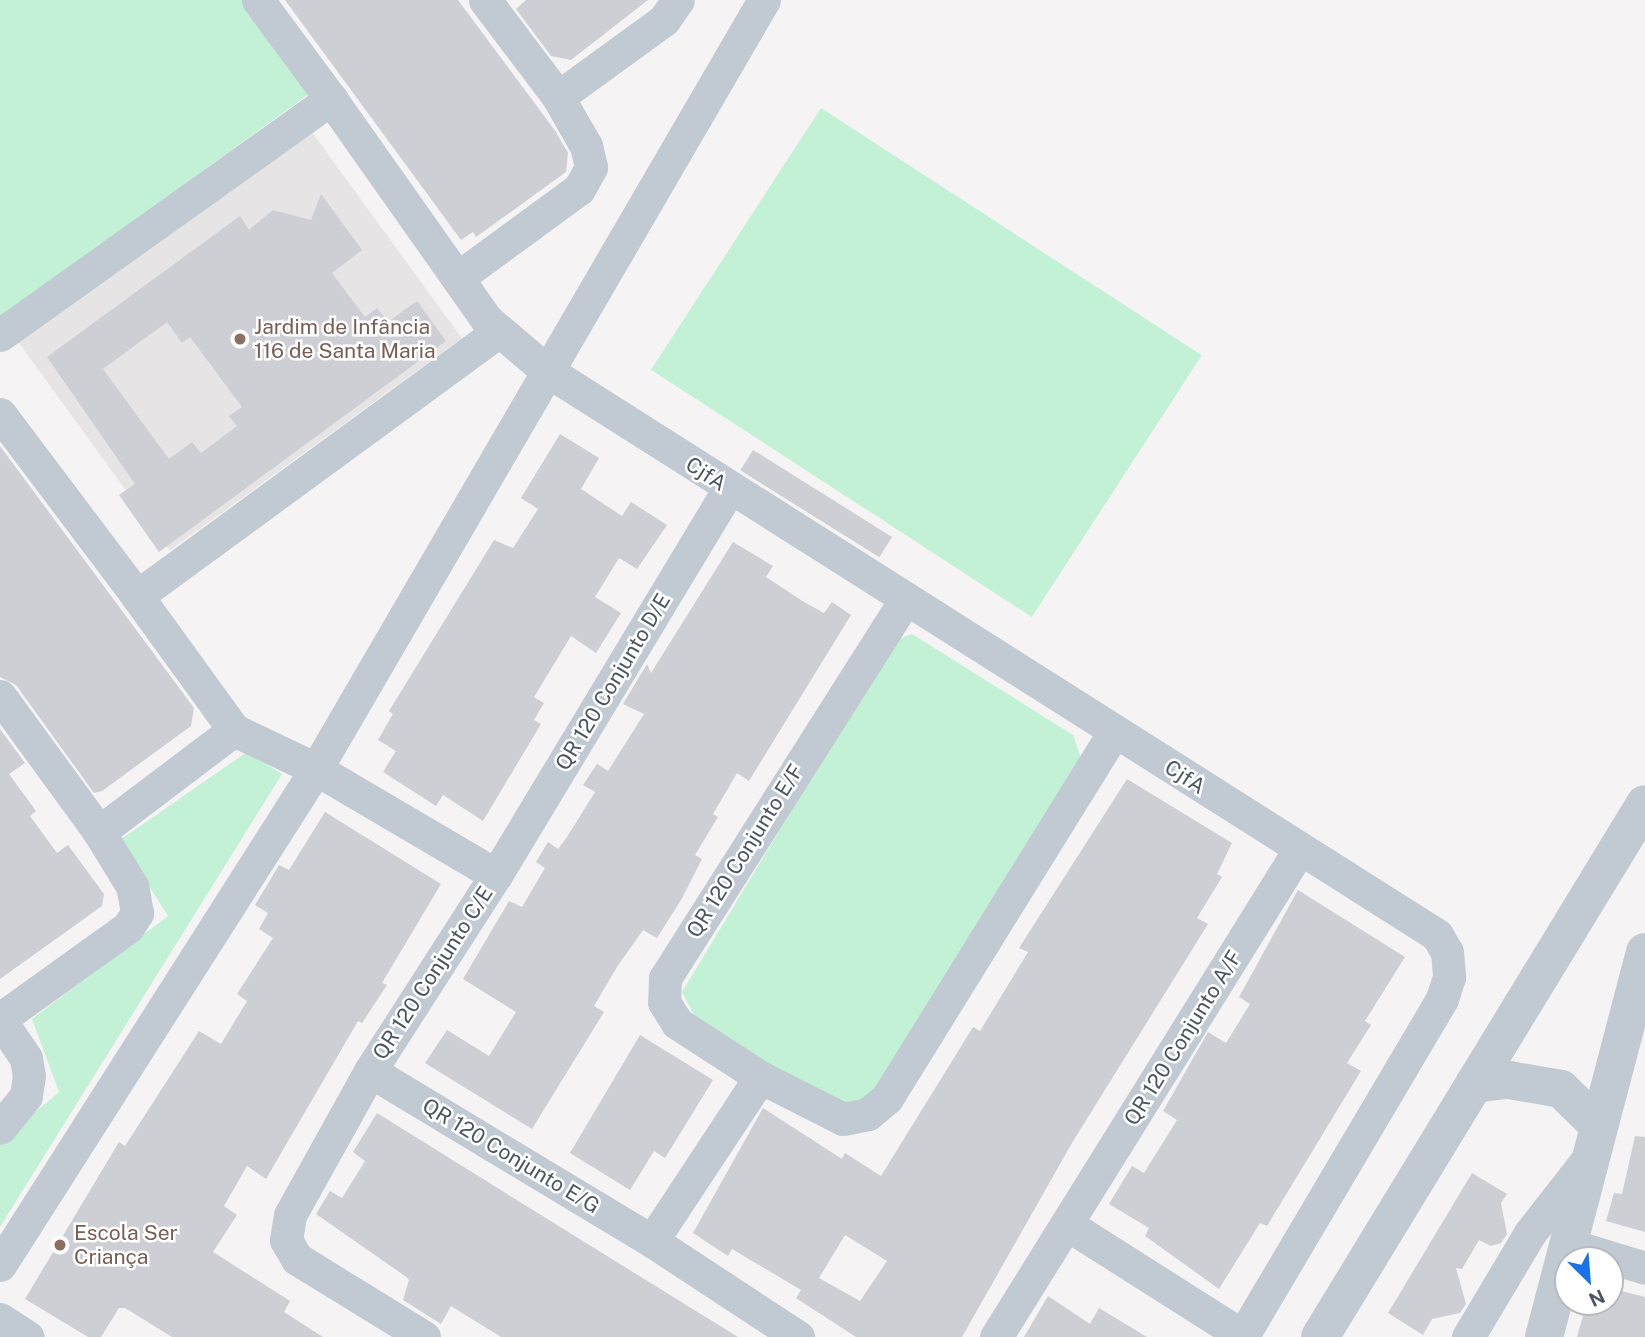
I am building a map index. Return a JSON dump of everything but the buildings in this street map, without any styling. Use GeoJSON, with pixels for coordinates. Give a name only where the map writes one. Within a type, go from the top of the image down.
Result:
{"type":"FeatureCollection","features":[{"type":"Feature","properties":{"kind":"street","name":"CjfA"},"geometry":{"type":"LineString","coordinates":[[258,0],[498,332],[546,370],[729,489],[1437,936],[1447,952],[1449,977],[1442,999],[1243,1336]]}},
{"type":"Feature","properties":{"kind":"street"},"geometry":{"type":"LineString","coordinates":[[460,276],[579,189],[591,167],[586,146],[558,97],[485,0]]}},
{"type":"Feature","properties":{"kind":"street"},"geometry":{"type":"LineString","coordinates":[[558,97],[664,20],[678,0]]}},
{"type":"Feature","properties":{"kind":"street"},"geometry":{"type":"LineString","coordinates":[[0,1265],[316,769],[546,370],[764,0]]}},
{"type":"Feature","properties":{"kind":"street"},"geometry":{"type":"LineString","coordinates":[[0,335],[331,99]]}},
{"type":"Feature","properties":{"kind":"street"},"geometry":{"type":"LineString","coordinates":[[137,596],[498,332]]}},
{"type":"Feature","properties":{"kind":"street"},"geometry":{"type":"LineString","coordinates":[[0,414],[234,730],[316,769],[496,875]]}},
{"type":"Feature","properties":{"kind":"street","name":"QR 120 Conjunto D/E"},"geometry":{"type":"LineString","coordinates":[[496,875],[729,489]]}},
{"type":"Feature","properties":{"kind":"street","name":"QR 120 Conjunto E/F"},"geometry":{"type":"LineString","coordinates":[[905,600],[665,978],[664,1002],[677,1023],[760,1077],[843,1119],[868,1114],[887,1098],[1114,732]]}},
{"type":"Feature","properties":{"kind":"street"},"geometry":{"type":"LineString","coordinates":[[0,696],[99,832],[132,886],[137,913],[128,926],[0,1019],[26,1058],[29,1076],[26,1096],[0,1128]]}},
{"type":"Feature","properties":{"kind":"street"},"geometry":{"type":"LineString","coordinates":[[99,832],[234,730]]}},
{"type":"Feature","properties":{"kind":"street"},"geometry":{"type":"LineString","coordinates":[[1320,1337],[1645,804]]}},
{"type":"Feature","properties":{"kind":"street","name":"QR 120 Conjunto A/F"},"geometry":{"type":"LineString","coordinates":[[996,1337],[1299,850]]}},
{"type":"Feature","properties":{"kind":"street","name":"QR 120 Conjunto C/E"},"geometry":{"type":"LineString","coordinates":[[424,1337],[297,1259],[286,1240],[290,1214],[370,1071],[496,875]]}},
{"type":"Feature","properties":{"kind":"street"},"geometry":{"type":"LineString","coordinates":[[1544,1337],[1570,1245],[1587,1160],[1645,952]]}},
{"type":"Feature","properties":{"kind":"street","name":"QR 120 Conjunto E/G"},"geometry":{"type":"LineString","coordinates":[[370,1071],[652,1241],[798,1337]]}},
{"type":"Feature","properties":{"kind":"street"},"geometry":{"type":"LineString","coordinates":[[652,1241],[760,1077]]}},
{"type":"Feature","properties":{"kind":"street"},"geometry":{"type":"LineString","coordinates":[[1474,1084],[1510,1080],[1561,1089],[1597,1124]]}},
{"type":"Feature","properties":{"kind":"street"},"geometry":{"type":"LineString","coordinates":[[1468,1337],[1530,1233],[1587,1160]]}},
{"type":"Feature","properties":{"kind":"street"},"geometry":{"type":"LineString","coordinates":[[1068,1225],[1243,1336]]}},
{"type":"Feature","properties":{"kind":"street"},"geometry":{"type":"LineString","coordinates":[[1570,1245],[1645,1268]]}},
{"type":"Feature","properties":{"kind":"street"},"geometry":{"type":"LineString","coordinates":[[0,1319],[28,1337]]}},
{"type":"Feature","properties":{"kind":"shaded area","name":"Jardim de Infância 116 de Santa Maria"},"geometry":{"type":"Polygon","coordinates":[[[309,128],[462,338],[170,551],[17,340],[309,128]]]}},
{"type":"Feature","properties":{"kind":"green space"},"geometry":{"type":"Polygon","coordinates":[[[0,0],[247,0],[313,91],[0,318],[0,0]]]}},
{"type":"Feature","properties":{"kind":"green space"},"geometry":{"type":"Polygon","coordinates":[[[821,108],[1202,355],[1032,617],[651,370],[821,108]]]}},
{"type":"Feature","properties":{"kind":"green space"},"geometry":{"type":"Polygon","coordinates":[[[912,634],[1073,735],[1081,758],[869,1104],[840,1107],[711,1031],[695,1017],[682,992],[894,641],[912,634]]]}},
{"type":"Feature","properties":{"kind":"green space"},"geometry":{"type":"Polygon","coordinates":[[[247,752],[282,774],[0,1227],[0,1142],[59,1092],[32,1019],[168,916],[120,840],[247,752]]]}},
{"type":"Feature","properties":{"kind":"place","name":"Jardim de Infância 116 de Santa Maria"},"geometry":{"type":"Point","coordinates":[240,339]}},
{"type":"Feature","properties":{"kind":"place","name":"Escola Ser Criança"},"geometry":{"type":"Point","coordinates":[60,1245]}}]}
